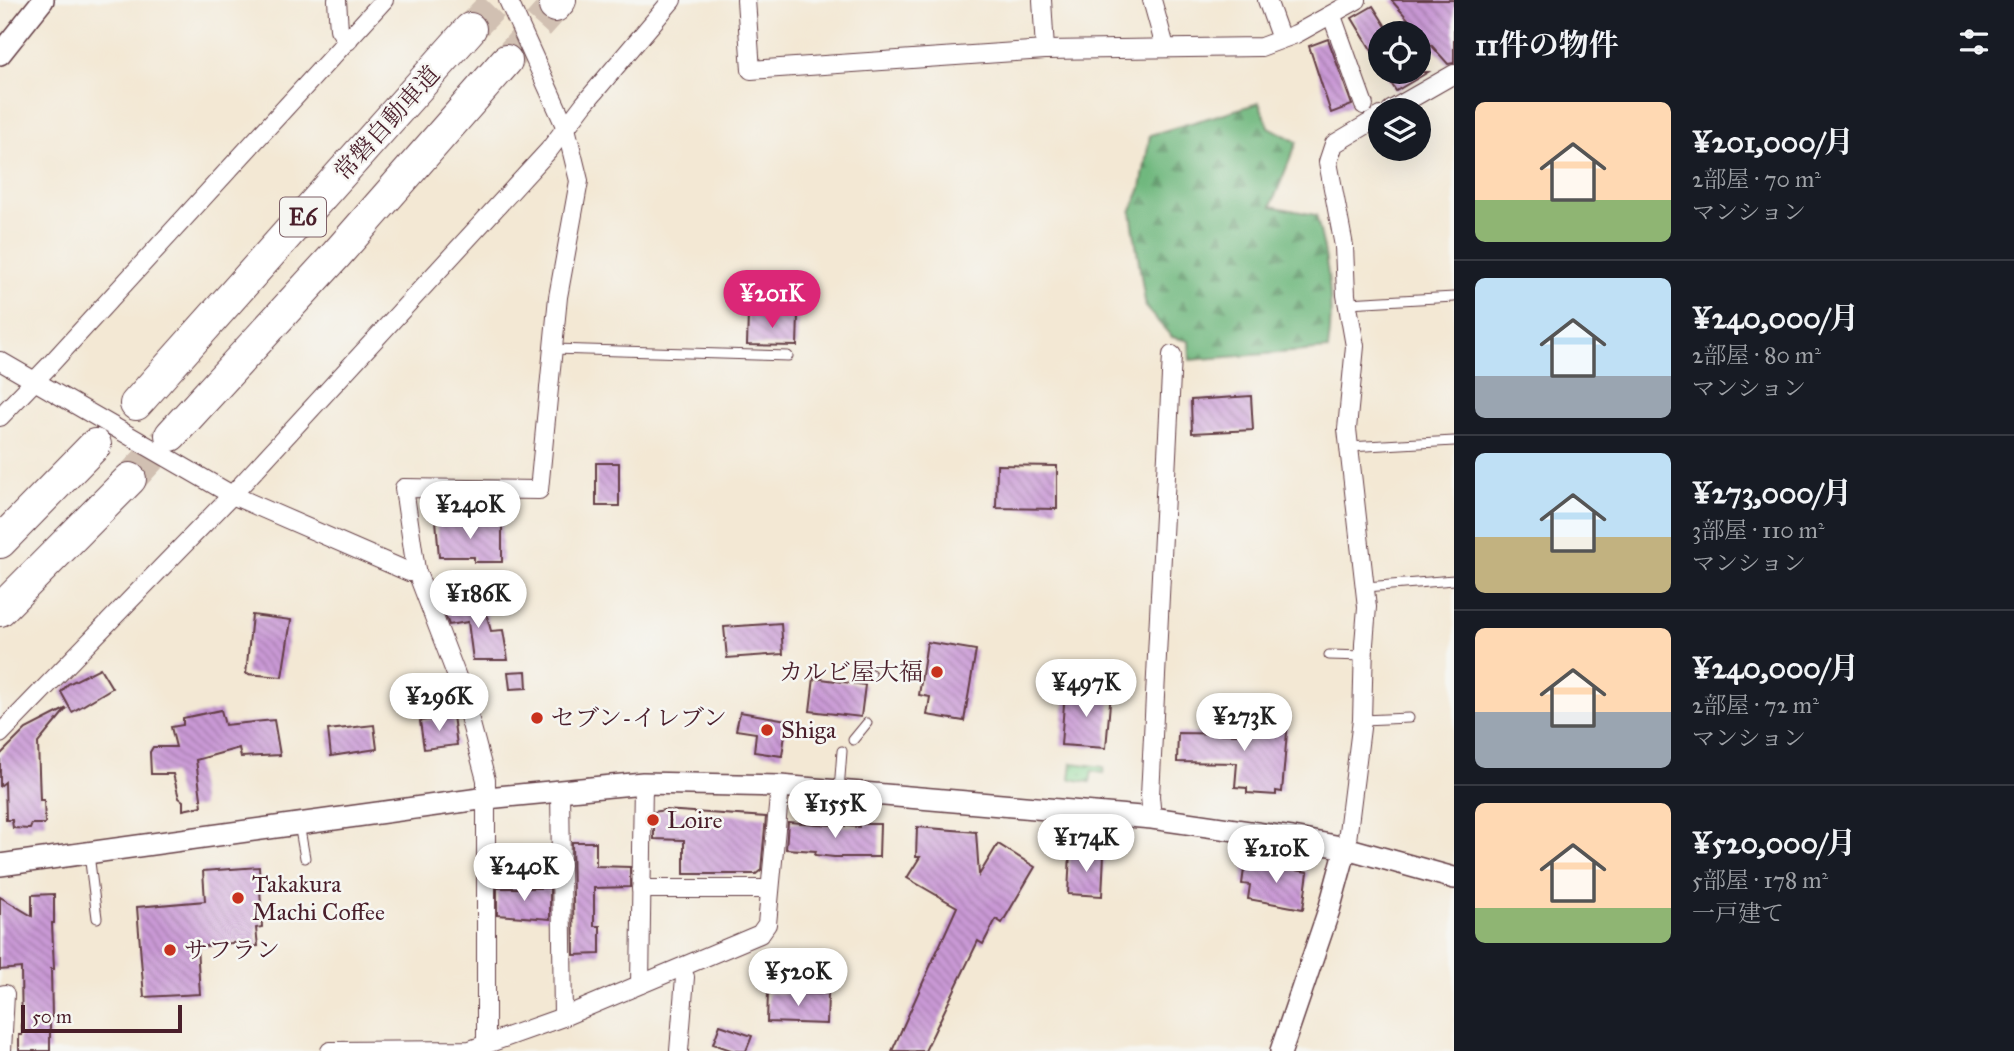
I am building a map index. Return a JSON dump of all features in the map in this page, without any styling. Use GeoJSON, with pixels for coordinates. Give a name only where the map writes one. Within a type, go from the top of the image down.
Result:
{"type":"FeatureCollection","features":[{"type":"Feature","properties":{"kind":"highway","name":"常磐自動車道"},"geometry":{"type":"LineString","coordinates":[[136,404],[470,29]]}},
{"type":"Feature","properties":{"kind":"highway","name":"常磐自動車道"},"geometry":{"type":"LineString","coordinates":[[171,435],[336,255],[506,61]]}},
{"type":"Feature","properties":{"kind":"highway"},"geometry":{"type":"LineString","coordinates":[[0,542],[95,445]]}},
{"type":"Feature","properties":{"kind":"highway"},"geometry":{"type":"LineString","coordinates":[[0,610],[130,479]]}},
{"type":"Feature","properties":{"kind":"street"},"geometry":{"type":"LineString","coordinates":[[3,41],[43,0]]}},
{"type":"Feature","properties":{"kind":"street"},"geometry":{"type":"LineString","coordinates":[[337,0],[338,29],[348,41]]}},
{"type":"Feature","properties":{"kind":"street"},"geometry":{"type":"LineString","coordinates":[[0,416],[384,0]]}},
{"type":"Feature","properties":{"kind":"street"},"geometry":{"type":"LineString","coordinates":[[486,1044],[487,798],[484,768],[462,690],[416,570],[404,488],[539,490],[558,297],[579,181],[566,128],[508,0]]}},
{"type":"Feature","properties":{"kind":"street"},"geometry":{"type":"LineString","coordinates":[[0,734],[232,495],[549,150],[672,0]]}},
{"type":"Feature","properties":{"kind":"street"},"geometry":{"type":"LineString","coordinates":[[746,0],[751,70],[1045,50],[1261,47],[1332,16],[1357,0]]}},
{"type":"Feature","properties":{"kind":"street"},"geometry":{"type":"LineString","coordinates":[[1042,0],[1045,50]]}},
{"type":"Feature","properties":{"kind":"street"},"geometry":{"type":"LineString","coordinates":[[1152,0],[1165,47]]}},
{"type":"Feature","properties":{"kind":"street"},"geometry":{"type":"LineString","coordinates":[[1267,0],[1281,39]]}},
{"type":"Feature","properties":{"kind":"street"},"geometry":{"type":"LineString","coordinates":[[1332,16],[1364,105]]}},
{"type":"Feature","properties":{"kind":"street"},"geometry":{"type":"LineString","coordinates":[[1412,98],[1454,74]]}},
{"type":"Feature","properties":{"kind":"street"},"geometry":{"type":"LineString","coordinates":[[1281,1051],[1329,910],[1346,848],[1362,720],[1366,587],[1347,429],[1354,346],[1344,246],[1328,162],[1334,144],[1368,124]]}},
{"type":"Feature","properties":{"kind":"street"},"geometry":{"type":"LineString","coordinates":[[1152,818],[1150,796],[1172,355]]}},
{"type":"Feature","properties":{"kind":"street"},"geometry":{"type":"LineString","coordinates":[[0,361],[232,495],[409,572],[416,570]]}},
{"type":"Feature","properties":{"kind":"street"},"geometry":{"type":"LineString","coordinates":[[0,865],[487,798],[643,783],[780,786],[1152,818],[1346,848],[1454,878]]}},
{"type":"Feature","properties":{"kind":"street"},"geometry":{"type":"LineString","coordinates":[[640,984],[643,783]]}},
{"type":"Feature","properties":{"kind":"street"},"geometry":{"type":"LineString","coordinates":[[330,1051],[470,1050],[563,1017],[760,934],[767,924],[780,786]]}},
{"type":"Feature","properties":{"kind":"street"},"geometry":{"type":"LineString","coordinates":[[560,790],[563,1017]]}},
{"type":"Feature","properties":{"kind":"street"},"geometry":{"type":"LineString","coordinates":[[640,889],[769,889]]}},
{"type":"Feature","properties":{"kind":"street"},"geometry":{"type":"LineString","coordinates":[[678,1051],[685,977],[680,969]]}},
{"type":"Feature","properties":{"kind":"street"},"geometry":{"type":"LineString","coordinates":[[0,995],[5,994],[2,1051]]}},
{"type":"Feature","properties":{"kind":"lane"},"geometry":{"type":"LineString","coordinates":[[1348,303],[1454,296]]}},
{"type":"Feature","properties":{"kind":"lane"},"geometry":{"type":"LineString","coordinates":[[553,349],[788,356]]}},
{"type":"Feature","properties":{"kind":"lane"},"geometry":{"type":"LineString","coordinates":[[1349,447],[1454,441]]}},
{"type":"Feature","properties":{"kind":"lane"},"geometry":{"type":"LineString","coordinates":[[1366,587],[1454,580]]}},
{"type":"Feature","properties":{"kind":"lane"},"geometry":{"type":"LineString","coordinates":[[1329,654],[1364,656]]}},
{"type":"Feature","properties":{"kind":"lane"},"geometry":{"type":"LineString","coordinates":[[862,668],[872,674]]}},
{"type":"Feature","properties":{"kind":"lane"},"geometry":{"type":"LineString","coordinates":[[1362,720],[1409,718]]}},
{"type":"Feature","properties":{"kind":"lane"},"geometry":{"type":"LineString","coordinates":[[853,740],[867,723]]}},
{"type":"Feature","properties":{"kind":"lane"},"geometry":{"type":"LineString","coordinates":[[839,791],[842,751]]}},
{"type":"Feature","properties":{"kind":"lane"},"geometry":{"type":"LineString","coordinates":[[299,824],[304,858]]}},
{"type":"Feature","properties":{"kind":"lane"},"geometry":{"type":"LineString","coordinates":[[89,854],[97,918]]}},
{"type":"Feature","properties":{"kind":"green space"},"geometry":{"type":"Polygon","coordinates":[[[1259,103],[1269,127],[1297,142],[1271,206],[1316,215],[1329,282],[1331,315],[1328,349],[1190,360],[1189,341],[1172,337],[1146,308],[1131,212],[1141,188],[1150,135],[1259,103]]]}},
{"type":"Feature","properties":{"kind":"green space"},"geometry":{"type":"Polygon","coordinates":[[[1072,763],[1104,767],[1103,773],[1092,771],[1090,782],[1070,779],[1072,763]]]}},
{"type":"Feature","properties":{"kind":"building"},"geometry":{"type":"Polygon","coordinates":[[[1391,0],[1454,0],[1454,63],[1448,64],[1431,45],[1431,21],[1410,21],[1391,0]]]}},
{"type":"Feature","properties":{"kind":"building"},"geometry":{"type":"Polygon","coordinates":[[[1373,6],[1382,21],[1368,21],[1368,44],[1352,18],[1373,6]]]}},
{"type":"Feature","properties":{"kind":"building"},"geometry":{"type":"Polygon","coordinates":[[[1328,39],[1352,105],[1331,113],[1309,46],[1328,39]]]}},
{"type":"Feature","properties":{"kind":"building"},"geometry":{"type":"Polygon","coordinates":[[[1392,84],[1408,84],[1396,91],[1392,84]]]}},
{"type":"Feature","properties":{"kind":"building"},"geometry":{"type":"Polygon","coordinates":[[[748,314],[798,315],[797,346],[747,345],[748,314]]]}},
{"type":"Feature","properties":{"kind":"building"},"geometry":{"type":"Polygon","coordinates":[[[1251,396],[1253,430],[1192,433],[1191,400],[1251,396]]]}},
{"type":"Feature","properties":{"kind":"building"},"geometry":{"type":"Polygon","coordinates":[[[596,463],[619,463],[619,506],[596,506],[596,463]]]}},
{"type":"Feature","properties":{"kind":"building"},"geometry":{"type":"Polygon","coordinates":[[[997,465],[1057,466],[1057,509],[996,508],[997,465]]]}},
{"type":"Feature","properties":{"kind":"building"},"geometry":{"type":"Polygon","coordinates":[[[436,520],[502,524],[502,562],[474,562],[474,557],[439,557],[436,520]]]}},
{"type":"Feature","properties":{"kind":"building"},"geometry":{"type":"Polygon","coordinates":[[[482,598],[491,631],[503,630],[508,660],[473,660],[468,622],[449,625],[442,606],[482,598]]]}},
{"type":"Feature","properties":{"kind":"building"},"geometry":{"type":"Polygon","coordinates":[[[252,615],[291,620],[282,677],[246,674],[252,615]]]}},
{"type":"Feature","properties":{"kind":"building"},"geometry":{"type":"Polygon","coordinates":[[[781,623],[783,654],[727,658],[724,627],[781,623]]]}},
{"type":"Feature","properties":{"kind":"building"},"geometry":{"type":"Polygon","coordinates":[[[927,642],[976,650],[964,721],[927,715],[930,697],[919,695],[927,642]]]}},
{"type":"Feature","properties":{"kind":"building"},"geometry":{"type":"Polygon","coordinates":[[[100,668],[112,688],[72,712],[61,692],[68,684],[100,668]]]}},
{"type":"Feature","properties":{"kind":"building"},"geometry":{"type":"Polygon","coordinates":[[[526,671],[527,688],[510,689],[508,672],[526,671]]]}},
{"type":"Feature","properties":{"kind":"building"},"geometry":{"type":"Polygon","coordinates":[[[814,678],[865,685],[861,717],[810,711],[814,678]]]}},
{"type":"Feature","properties":{"kind":"building"},"geometry":{"type":"Polygon","coordinates":[[[1065,690],[1111,692],[1106,748],[1061,745],[1065,690]]]}},
{"type":"Feature","properties":{"kind":"building"},"geometry":{"type":"Polygon","coordinates":[[[67,708],[38,743],[40,800],[44,800],[45,824],[32,824],[30,829],[13,828],[12,820],[6,820],[5,782],[0,786],[0,755],[26,729],[67,708]]]}},
{"type":"Feature","properties":{"kind":"building"},"geometry":{"type":"Polygon","coordinates":[[[221,710],[225,725],[274,720],[280,755],[241,757],[239,748],[196,760],[202,806],[183,810],[183,801],[179,798],[173,774],[151,774],[150,752],[153,747],[176,747],[171,727],[183,725],[183,718],[221,710]]]}},
{"type":"Feature","properties":{"kind":"building"},"geometry":{"type":"Polygon","coordinates":[[[740,712],[787,720],[782,756],[754,752],[756,733],[736,730],[740,712]]]}},
{"type":"Feature","properties":{"kind":"building"},"geometry":{"type":"Polygon","coordinates":[[[453,716],[457,745],[424,749],[420,721],[453,716]]]}},
{"type":"Feature","properties":{"kind":"building"},"geometry":{"type":"Polygon","coordinates":[[[1241,716],[1288,720],[1282,792],[1276,791],[1276,795],[1247,793],[1247,788],[1235,787],[1237,763],[1177,762],[1178,733],[1240,734],[1241,716]]]}},
{"type":"Feature","properties":{"kind":"building"},"geometry":{"type":"Polygon","coordinates":[[[374,725],[377,749],[331,756],[328,730],[374,725]]]}},
{"type":"Feature","properties":{"kind":"building"},"geometry":{"type":"Polygon","coordinates":[[[664,810],[766,817],[761,870],[756,874],[684,874],[684,840],[654,839],[654,812],[664,810]]]}},
{"type":"Feature","properties":{"kind":"building"},"geometry":{"type":"Polygon","coordinates":[[[788,822],[859,827],[859,824],[880,824],[879,857],[834,857],[815,855],[816,851],[786,849],[788,822]]]}},
{"type":"Feature","properties":{"kind":"building"},"geometry":{"type":"Polygon","coordinates":[[[917,827],[976,832],[979,875],[998,844],[1035,867],[1002,923],[996,919],[983,944],[978,941],[925,1051],[892,1051],[957,907],[907,878],[920,857],[916,857],[917,827]]]}},
{"type":"Feature","properties":{"kind":"building"},"geometry":{"type":"Polygon","coordinates":[[[572,842],[596,842],[596,866],[630,867],[630,887],[594,888],[594,926],[600,926],[600,954],[574,955],[572,842]]]}},
{"type":"Feature","properties":{"kind":"building"},"geometry":{"type":"Polygon","coordinates":[[[1070,852],[1104,854],[1102,896],[1068,894],[1070,852]]]}},
{"type":"Feature","properties":{"kind":"building"},"geometry":{"type":"Polygon","coordinates":[[[1245,862],[1308,872],[1303,909],[1248,899],[1250,885],[1242,884],[1245,862]]]}},
{"type":"Feature","properties":{"kind":"building"},"geometry":{"type":"Polygon","coordinates":[[[259,867],[262,927],[256,928],[258,946],[240,948],[240,942],[197,947],[200,994],[144,997],[137,907],[205,901],[203,871],[259,867]]]}},
{"type":"Feature","properties":{"kind":"building"},"geometry":{"type":"Polygon","coordinates":[[[497,888],[550,888],[550,919],[497,915],[497,888]]]}},
{"type":"Feature","properties":{"kind":"building"},"geometry":{"type":"Polygon","coordinates":[[[54,894],[50,1051],[19,1051],[19,1035],[22,1035],[21,968],[0,970],[0,897],[32,916],[32,895],[54,894]]]}},
{"type":"Feature","properties":{"kind":"building"},"geometry":{"type":"Polygon","coordinates":[[[768,993],[828,994],[827,1024],[767,1022],[768,993]]]}},
{"type":"Feature","properties":{"kind":"building"},"geometry":{"type":"Polygon","coordinates":[[[720,1025],[752,1036],[746,1051],[734,1051],[713,1044],[720,1025]]]}},
{"type":"Feature","properties":{"kind":"tunnel"},"geometry":{"type":"LineString","coordinates":[[470,29],[498,0]]}},
{"type":"Feature","properties":{"kind":"tunnel"},"geometry":{"type":"LineString","coordinates":[[506,61],[555,6]]}},
{"type":"Feature","properties":{"kind":"tunnel"},"geometry":{"type":"LineString","coordinates":[[130,479],[171,435]]}},
{"type":"Feature","properties":{"kind":"place","name":"カルビ屋大福"},"geometry":{"type":"Point","coordinates":[937,672]}},
{"type":"Feature","properties":{"kind":"place","name":"セブン-イレブン"},"geometry":{"type":"Point","coordinates":[537,718]}},
{"type":"Feature","properties":{"kind":"place","name":"Shiga"},"geometry":{"type":"Point","coordinates":[767,730]}},
{"type":"Feature","properties":{"kind":"place","name":"Loire"},"geometry":{"type":"Point","coordinates":[653,820]}},
{"type":"Feature","properties":{"kind":"place","name":"Takakura Machi Coffee"},"geometry":{"type":"Point","coordinates":[238,898]}},
{"type":"Feature","properties":{"kind":"place","name":"サフラン"},"geometry":{"type":"Point","coordinates":[170,950]}}]}
